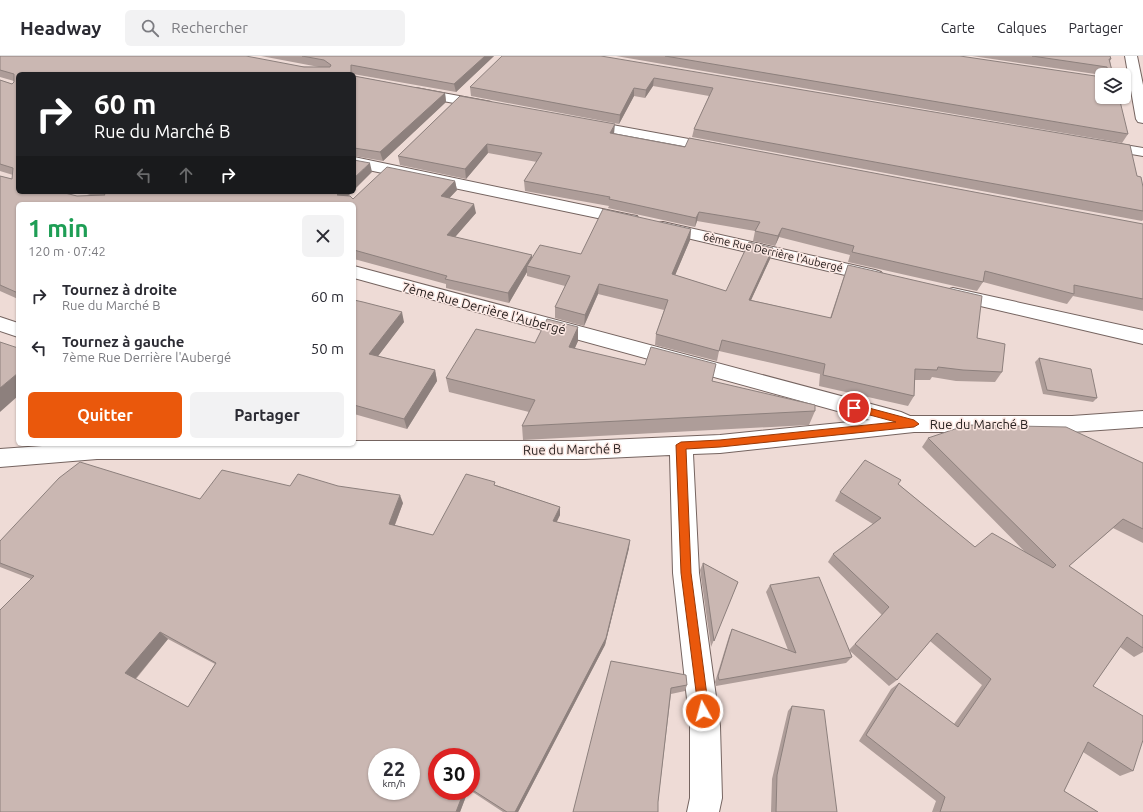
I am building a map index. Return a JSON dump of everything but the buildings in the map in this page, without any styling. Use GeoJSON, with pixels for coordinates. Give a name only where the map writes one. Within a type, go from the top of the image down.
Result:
{"type":"FeatureCollection","features":[{"type":"Feature","properties":{"kind":"street"},"geometry":{"type":"LineString","coordinates":[[1131,56],[1131,68]]}},
{"type":"Feature","properties":{"kind":"street"},"geometry":{"type":"LineString","coordinates":[[398,88],[496,107]]}},
{"type":"Feature","properties":{"kind":"street"},"geometry":{"type":"LineString","coordinates":[[1131,88],[1143,119]]}},
{"type":"Feature","properties":{"kind":"street"},"geometry":{"type":"LineString","coordinates":[[446,110],[469,89]]}},
{"type":"Feature","properties":{"kind":"street"},"geometry":{"type":"LineString","coordinates":[[574,122],[730,151]]}},
{"type":"Feature","properties":{"kind":"street"},"geometry":{"type":"LineString","coordinates":[[1088,142],[1143,152]]}},
{"type":"Feature","properties":{"kind":"street","name":"6ème Rue Derrière l'Aubergé"},"geometry":{"type":"LineString","coordinates":[[356,162],[615,216],[893,280]]}},
{"type":"Feature","properties":{"kind":"street","name":"7ème Rue Derrière l'Aubergé"},"geometry":{"type":"LineString","coordinates":[[356,273],[914,424]]}},
{"type":"Feature","properties":{"kind":"street"},"geometry":{"type":"LineString","coordinates":[[939,290],[1143,337]]}},
{"type":"Feature","properties":{"kind":"street"},"geometry":{"type":"LineString","coordinates":[[0,324],[16,329]]}},
{"type":"Feature","properties":{"kind":"street","name":"Rue du Marché B"},"geometry":{"type":"LineString","coordinates":[[0,458],[53,455],[100,447],[584,450],[720,444],[914,424],[1072,424],[1143,419]]}},
{"type":"Feature","properties":{"kind":"street"},"geometry":{"type":"LineString","coordinates":[[681,445],[686,573],[705,726],[706,798],[703,812]]}},
{"type":"Feature","properties":{"kind":"street"},"geometry":{"type":"LineString","coordinates":[[66,474],[100,447]]}},
{"type":"Feature","properties":{"kind":"route"},"geometry":{"type":"LineString","coordinates":[[703,711],[686,573],[681,445],[720,444],[914,424],[854,408]]}}]}
